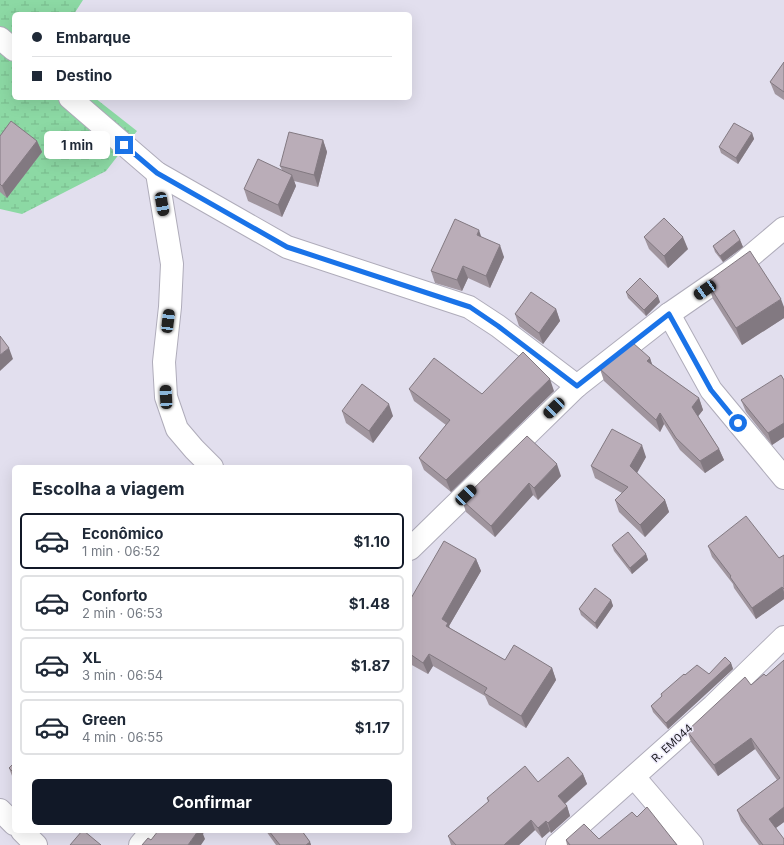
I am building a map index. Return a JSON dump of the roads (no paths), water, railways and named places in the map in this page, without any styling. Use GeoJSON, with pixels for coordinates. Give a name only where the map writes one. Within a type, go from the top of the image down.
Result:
{"type":"FeatureCollection","features":[{"type":"Feature","properties":{"kind":"street"},"geometry":{"type":"LineString","coordinates":[[0,38],[12,48]]}},
{"type":"Feature","properties":{"kind":"street"},"geometry":{"type":"LineString","coordinates":[[72,100],[157,173],[287,247],[470,307],[498,326],[577,386]]}},
{"type":"Feature","properties":{"kind":"street"},"geometry":{"type":"LineString","coordinates":[[157,173],[172,264],[170,308],[164,362],[166,397],[178,428],[210,465]]}},
{"type":"Feature","properties":{"kind":"street"},"geometry":{"type":"LineString","coordinates":[[412,547],[577,386],[669,314],[740,265],[784,228]]}},
{"type":"Feature","properties":{"kind":"street"},"geometry":{"type":"LineString","coordinates":[[669,314],[711,390],[784,478]]}},
{"type":"Feature","properties":{"kind":"street","name":"R. EM044"},"geometry":{"type":"LineString","coordinates":[[558,845],[713,706],[784,637]]}},
{"type":"Feature","properties":{"kind":"street"},"geometry":{"type":"LineString","coordinates":[[634,777],[692,845]]}},
{"type":"Feature","properties":{"kind":"street"},"geometry":{"type":"LineString","coordinates":[[0,810],[12,822]]}},
{"type":"Feature","properties":{"kind":"street"},"geometry":{"type":"LineString","coordinates":[[24,833],[36,845]]}},
{"type":"Feature","properties":{"kind":"street"},"geometry":{"type":"LineString","coordinates":[[140,845],[150,833]]}}]}
